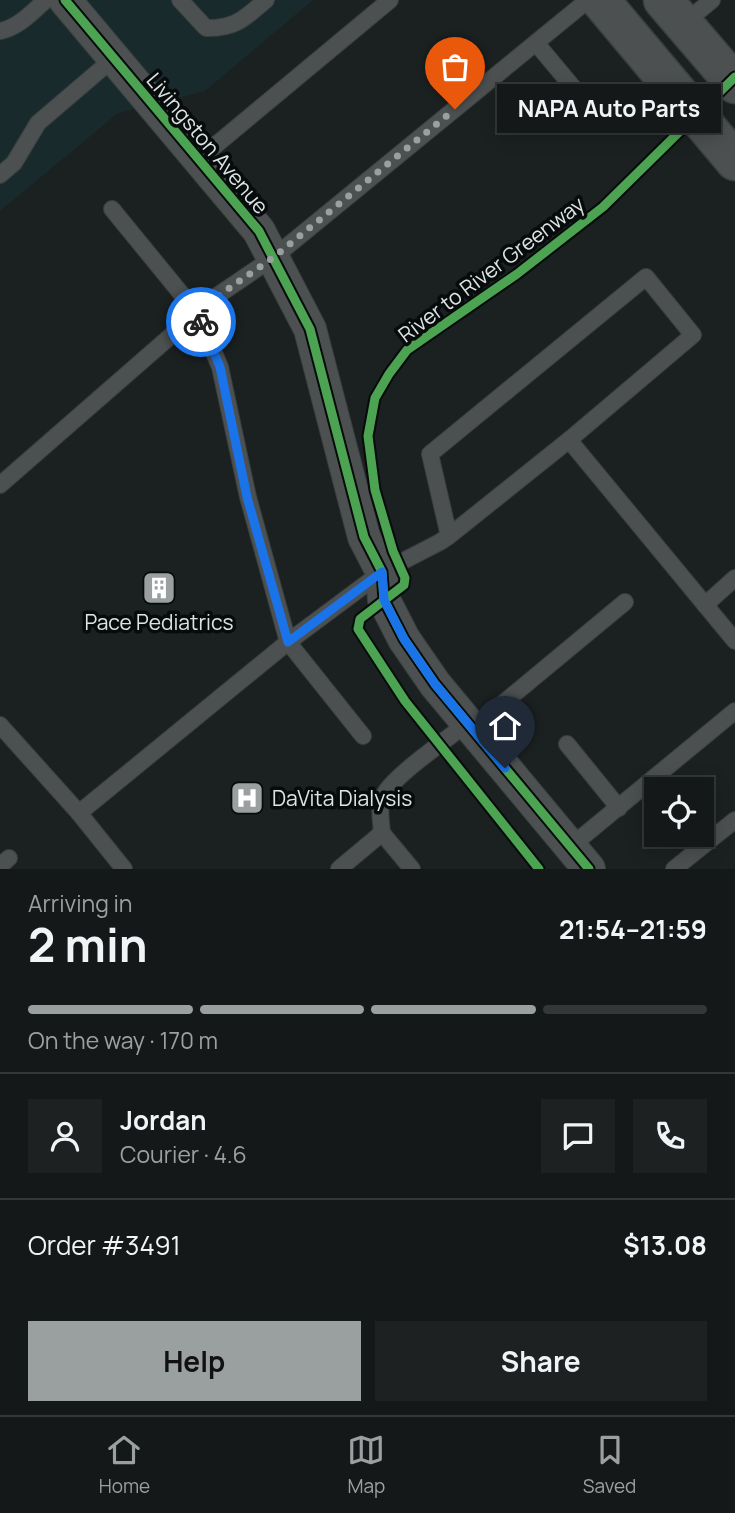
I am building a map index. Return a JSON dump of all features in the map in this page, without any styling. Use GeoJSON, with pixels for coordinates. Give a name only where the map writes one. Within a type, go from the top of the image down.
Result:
{"type":"FeatureCollection","features":[{"type":"Feature","properties":{"kind":"main road"},"geometry":{"type":"LineString","coordinates":[[600,0],[735,161]]}},
{"type":"Feature","properties":{"kind":"main road"},"geometry":{"type":"LineString","coordinates":[[686,8],[735,85]]}},
{"type":"Feature","properties":{"kind":"street","name":"Livingston Avenue"},"geometry":{"type":"LineString","coordinates":[[65,0],[259,231],[310,329],[364,537],[382,572],[384,600],[404,639],[435,684],[579,858]]}},
{"type":"Feature","properties":{"kind":"lane"},"geometry":{"type":"LineString","coordinates":[[0,31],[21,21],[46,0]]}},
{"type":"Feature","properties":{"kind":"lane"},"geometry":{"type":"LineString","coordinates":[[180,0],[206,28],[222,29],[242,21],[266,0]]}},
{"type":"Feature","properties":{"kind":"lane"},"geometry":{"type":"LineString","coordinates":[[199,159],[390,0]]}},
{"type":"Feature","properties":{"kind":"lane"},"geometry":{"type":"LineString","coordinates":[[0,485],[208,303],[274,257],[588,0]]}},
{"type":"Feature","properties":{"kind":"lane"},"geometry":{"type":"LineString","coordinates":[[536,43],[602,122]]}},
{"type":"Feature","properties":{"kind":"lane"},"geometry":{"type":"LineString","coordinates":[[0,175],[14,163],[38,123],[114,58]]}},
{"type":"Feature","properties":{"kind":"lane"},"geometry":{"type":"LineString","coordinates":[[112,209],[197,313],[220,367],[247,497],[288,642],[363,736]]}},
{"type":"Feature","properties":{"kind":"lane"},"geometry":{"type":"LineString","coordinates":[[79,813],[288,642],[382,572],[449,536],[569,440],[693,335],[646,277],[430,454],[449,536]]}},
{"type":"Feature","properties":{"kind":"lane"},"geometry":{"type":"LineString","coordinates":[[569,440],[735,641]]}},
{"type":"Feature","properties":{"kind":"lane"},"geometry":{"type":"LineString","coordinates":[[705,605],[735,578]]}},
{"type":"Feature","properties":{"kind":"lane"},"geometry":{"type":"LineString","coordinates":[[412,869],[382,834],[380,813],[383,796],[398,778],[470,726],[625,602]]}},
{"type":"Feature","properties":{"kind":"lane"},"geometry":{"type":"LineString","coordinates":[[579,858],[619,808],[735,711]]}},
{"type":"Feature","properties":{"kind":"lane"},"geometry":{"type":"LineString","coordinates":[[0,725],[79,813],[124,869]]}},
{"type":"Feature","properties":{"kind":"lane"},"geometry":{"type":"LineString","coordinates":[[567,744],[619,808]]}},
{"type":"Feature","properties":{"kind":"lane"},"geometry":{"type":"LineString","coordinates":[[674,869],[735,820]]}},
{"type":"Feature","properties":{"kind":"lane"},"geometry":{"type":"LineString","coordinates":[[339,869],[382,834]]}},
{"type":"Feature","properties":{"kind":"shaded area"},"geometry":{"type":"Polygon","coordinates":[[[0,0],[313,0],[205,91],[118,113],[0,211],[0,0]]]}},
{"type":"Feature","properties":{"kind":"cycle path"},"geometry":{"type":"LineString","coordinates":[[65,0],[259,231],[310,329],[364,537],[382,572],[384,600],[404,639],[435,684],[589,869]]}},
{"type":"Feature","properties":{"kind":"cycle path","name":"River to River Greenway"},"geometry":{"type":"LineString","coordinates":[[539,869],[405,701],[358,629],[360,619],[404,585],[405,578],[393,551],[375,490],[368,436],[375,398],[407,350],[517,274],[603,207],[735,77]]}},
{"type":"Feature","properties":{"kind":"way so far"},"geometry":{"type":"LineString","coordinates":[[201,322],[197,313],[208,303],[274,257],[455,109]]}},
{"type":"Feature","properties":{"kind":"place","name":"NAPA Auto Parts"},"geometry":{"type":"Point","coordinates":[455,109]}},
{"type":"Feature","properties":{"kind":"place","name":"Pace Pediatrics"},"geometry":{"type":"Point","coordinates":[159,588]}},
{"type":"Feature","properties":{"kind":"place","name":"DaVita Dialysis"},"geometry":{"type":"Point","coordinates":[247,798]}},
{"type":"Feature","properties":{"kind":"route"},"geometry":{"type":"LineString","coordinates":[[201,322],[220,367],[247,497],[288,642],[382,572],[384,600],[404,639],[435,684],[505,768]]}}]}
